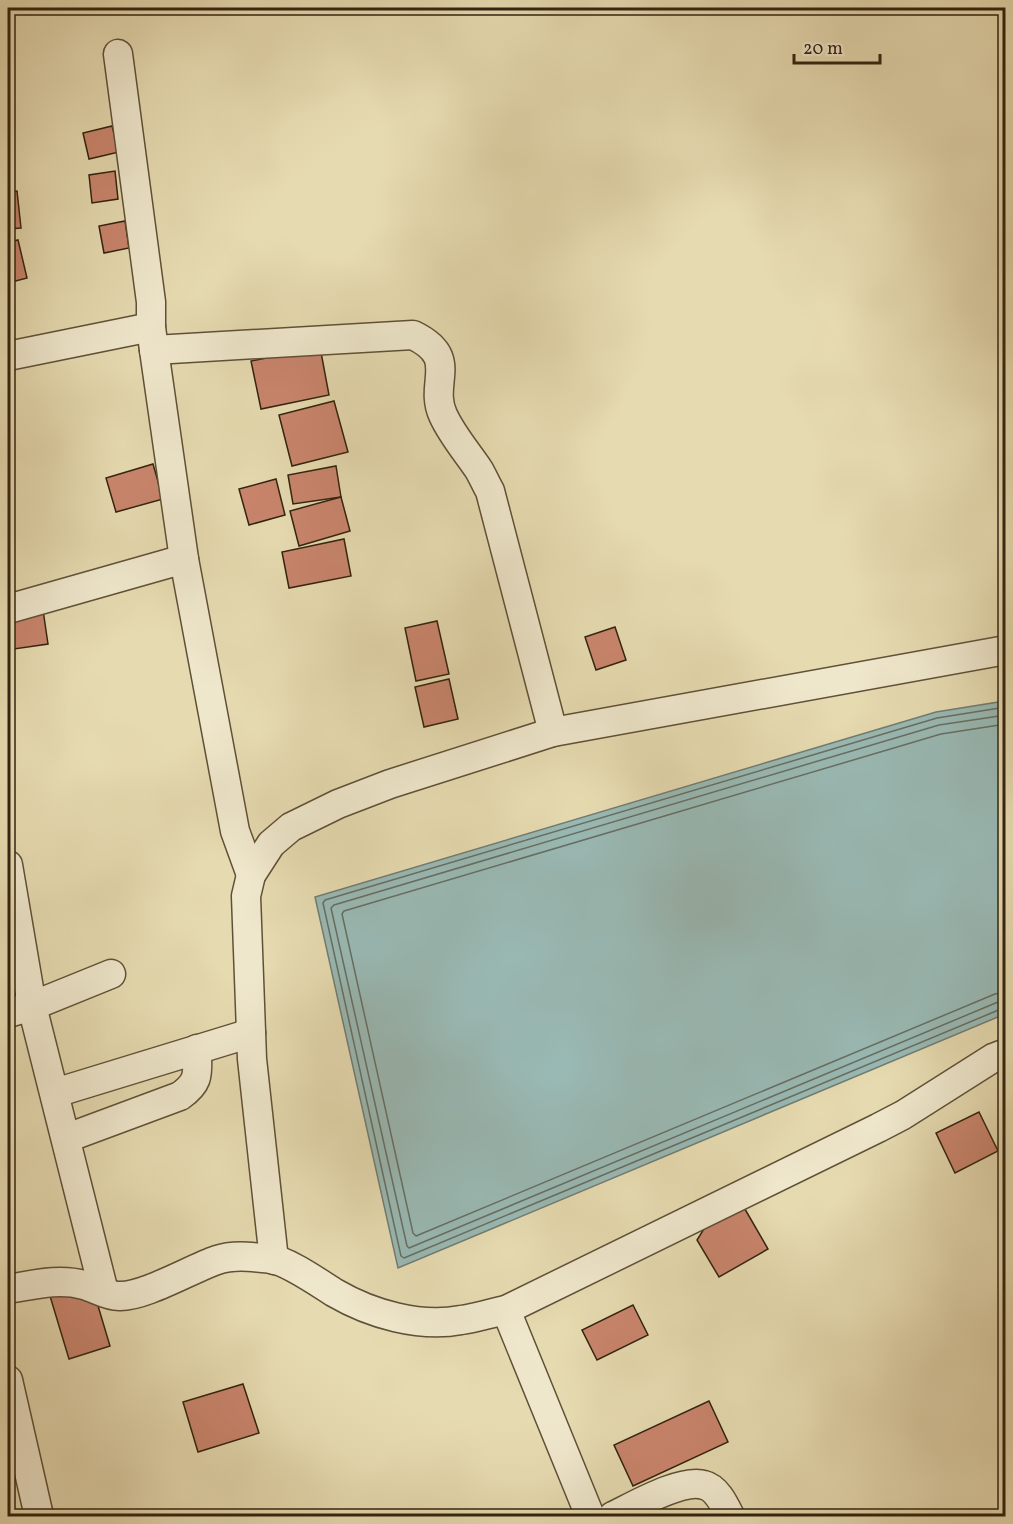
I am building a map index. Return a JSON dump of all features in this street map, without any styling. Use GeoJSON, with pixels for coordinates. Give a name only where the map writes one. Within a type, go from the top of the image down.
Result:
{"type":"FeatureCollection","features":[{"type":"Feature","properties":{"kind":"street"},"geometry":{"type":"LineString","coordinates":[[118,54],[183,559],[235,831],[251,876]]}},
{"type":"Feature","properties":{"kind":"street"},"geometry":{"type":"LineString","coordinates":[[8,357],[153,339],[413,335],[425,341],[434,348],[438,357],[439,402],[442,414],[490,491],[553,732]]}},
{"type":"Feature","properties":{"kind":"street"},"geometry":{"type":"LineString","coordinates":[[8,609],[183,559]]}},
{"type":"Feature","properties":{"kind":"street"},"geometry":{"type":"LineString","coordinates":[[274,1260],[251,1033],[246,896],[251,876],[272,844],[291,827],[338,804],[390,784],[553,732],[1005,650]]}},
{"type":"Feature","properties":{"kind":"street"},"geometry":{"type":"LineString","coordinates":[[8,865],[20,1009],[55,1093],[104,1292]]}},
{"type":"Feature","properties":{"kind":"street"},"geometry":{"type":"LineString","coordinates":[[20,1009],[111,974]]}},
{"type":"Feature","properties":{"kind":"street"},"geometry":{"type":"LineString","coordinates":[[55,1093],[251,1033]]}},
{"type":"Feature","properties":{"kind":"street"},"geometry":{"type":"LineString","coordinates":[[67,1138],[180,1096],[189,1090],[195,1082],[197,1049]]}},
{"type":"Feature","properties":{"kind":"street"},"geometry":{"type":"LineString","coordinates":[[8,1289],[50,1282],[69,1282],[118,1296],[135,1294],[218,1260],[236,1256],[274,1260],[367,1309],[414,1322],[459,1321],[506,1310],[878,1128],[1005,1053]]}},
{"type":"Feature","properties":{"kind":"street"},"geometry":{"type":"LineString","coordinates":[[506,1310],[590,1516]]}},
{"type":"Feature","properties":{"kind":"street"},"geometry":{"type":"LineString","coordinates":[[8,1380],[39,1516]]}},
{"type":"Feature","properties":{"kind":"street"},"geometry":{"type":"LineString","coordinates":[[613,1516],[672,1489],[690,1484],[706,1485],[718,1496],[730,1516]]}},
{"type":"Feature","properties":{"kind":"water"},"geometry":{"type":"Polygon","coordinates":[[[1005,701],[1005,1014],[398,1268],[315,897],[936,712],[1005,701]]]}},
{"type":"Feature","properties":{"kind":"building"},"geometry":{"type":"Polygon","coordinates":[[[112,126],[119,152],[89,159],[83,133],[112,126]]]}},
{"type":"Feature","properties":{"kind":"building"},"geometry":{"type":"Polygon","coordinates":[[[115,171],[118,199],[92,203],[89,175],[115,171]]]}},
{"type":"Feature","properties":{"kind":"building"},"geometry":{"type":"Polygon","coordinates":[[[17,191],[21,228],[8,229],[8,192],[17,191]]]}},
{"type":"Feature","properties":{"kind":"building"},"geometry":{"type":"Polygon","coordinates":[[[125,221],[129,248],[104,253],[99,226],[125,221]]]}},
{"type":"Feature","properties":{"kind":"building"},"geometry":{"type":"Polygon","coordinates":[[[18,240],[27,278],[8,283],[8,242],[18,240]]]}},
{"type":"Feature","properties":{"kind":"building"},"geometry":{"type":"Polygon","coordinates":[[[320,347],[329,395],[261,409],[251,361],[320,347]]]}},
{"type":"Feature","properties":{"kind":"building"},"geometry":{"type":"Polygon","coordinates":[[[334,401],[348,452],[292,466],[279,415],[334,401]]]}},
{"type":"Feature","properties":{"kind":"building"},"geometry":{"type":"Polygon","coordinates":[[[153,464],[163,499],[116,512],[106,478],[153,464]]]}},
{"type":"Feature","properties":{"kind":"building"},"geometry":{"type":"Polygon","coordinates":[[[336,466],[341,497],[293,504],[288,475],[336,466]]]}},
{"type":"Feature","properties":{"kind":"building"},"geometry":{"type":"Polygon","coordinates":[[[276,479],[285,515],[249,525],[239,489],[276,479]]]}},
{"type":"Feature","properties":{"kind":"building"},"geometry":{"type":"Polygon","coordinates":[[[341,497],[350,531],[299,546],[290,511],[341,497]]]}},
{"type":"Feature","properties":{"kind":"building"},"geometry":{"type":"Polygon","coordinates":[[[344,539],[351,576],[289,588],[282,552],[344,539]]]}},
{"type":"Feature","properties":{"kind":"building"},"geometry":{"type":"Polygon","coordinates":[[[43,610],[48,644],[14,649],[9,615],[43,610]]]}},
{"type":"Feature","properties":{"kind":"building"},"geometry":{"type":"Polygon","coordinates":[[[437,621],[449,674],[416,681],[405,628],[437,621]]]}},
{"type":"Feature","properties":{"kind":"building"},"geometry":{"type":"Polygon","coordinates":[[[615,627],[626,660],[596,670],[585,637],[615,627]]]}},
{"type":"Feature","properties":{"kind":"building"},"geometry":{"type":"Polygon","coordinates":[[[449,679],[458,719],[424,727],[415,687],[449,679]]]}},
{"type":"Feature","properties":{"kind":"building"},"geometry":{"type":"Polygon","coordinates":[[[979,1112],[998,1151],[955,1173],[936,1133],[979,1112]]]}},
{"type":"Feature","properties":{"kind":"building"},"geometry":{"type":"Polygon","coordinates":[[[742,1204],[768,1249],[719,1277],[697,1240],[707,1224],[742,1204]]]}},
{"type":"Feature","properties":{"kind":"building"},"geometry":{"type":"Polygon","coordinates":[[[68,1291],[96,1299],[110,1346],[69,1359],[50,1296],[68,1291]]]}},
{"type":"Feature","properties":{"kind":"building"},"geometry":{"type":"Polygon","coordinates":[[[633,1305],[648,1335],[597,1360],[582,1330],[633,1305]]]}},
{"type":"Feature","properties":{"kind":"building"},"geometry":{"type":"Polygon","coordinates":[[[243,1384],[259,1433],[198,1452],[183,1402],[243,1384]]]}},
{"type":"Feature","properties":{"kind":"building"},"geometry":{"type":"Polygon","coordinates":[[[709,1401],[728,1442],[633,1486],[614,1445],[709,1401]]]}}]}
